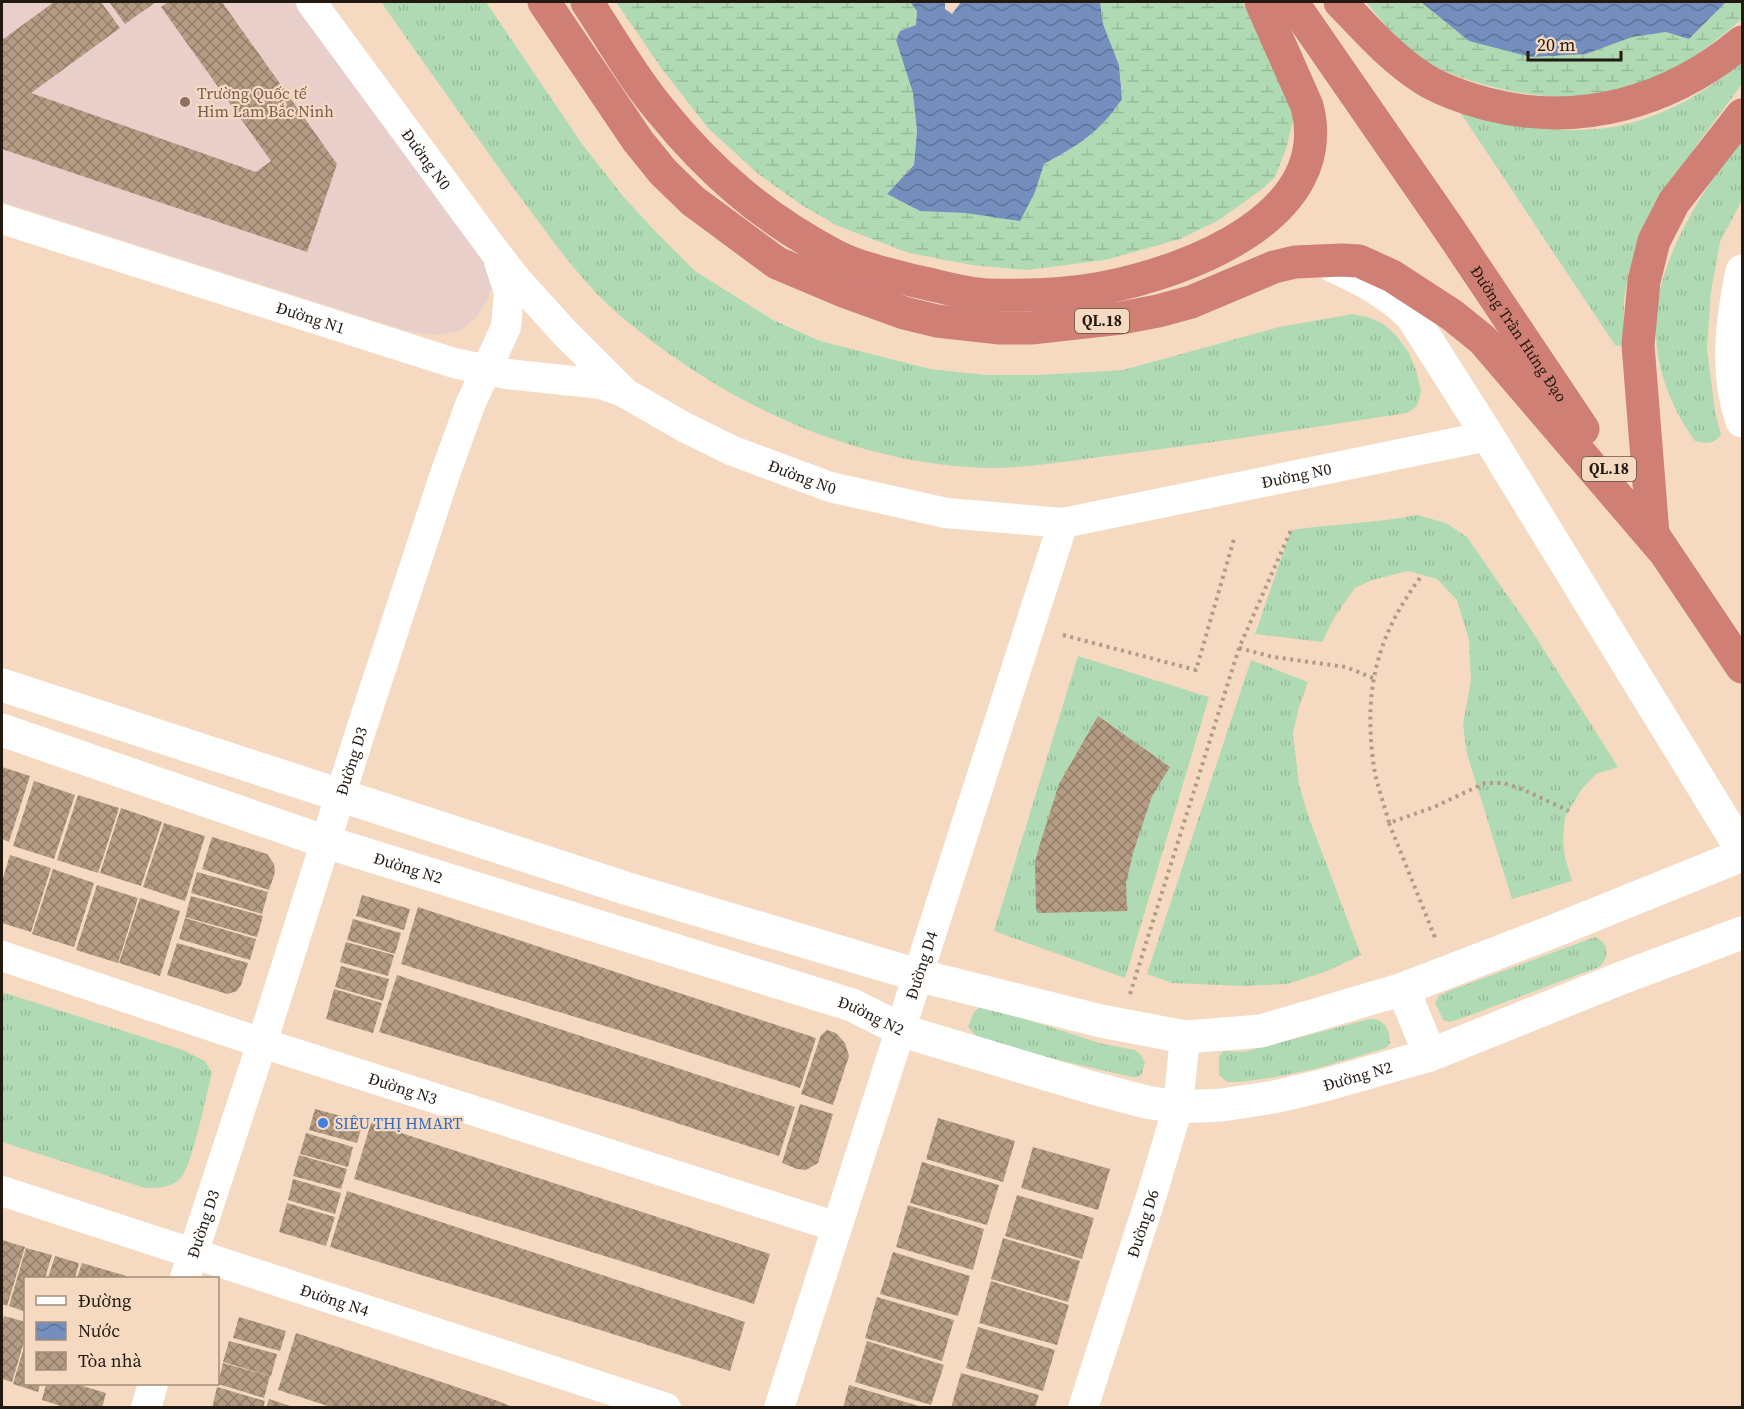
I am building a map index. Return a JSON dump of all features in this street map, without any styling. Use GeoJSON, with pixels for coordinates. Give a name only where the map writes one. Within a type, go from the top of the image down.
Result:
{"type":"FeatureCollection","features":[{"type":"Feature","properties":{"kind":"highway","name":"QL.18"},"geometry":{"type":"LineString","coordinates":[[544,2],[638,141],[663,172],[693,201],[777,263],[837,289],[904,313],[937,321],[1000,328],[1031,328],[1111,320],[1191,302],[1274,267],[1295,262],[1359,261],[1378,268],[1436,304],[1476,333],[1657,541]]}},
{"type":"Feature","properties":{"kind":"highway"},"geometry":{"type":"LineString","coordinates":[[587,2],[660,110],[715,171],[776,221],[836,256],[864,267],[949,290],[998,295],[1064,293],[1101,288],[1163,273],[1204,256],[1242,236],[1279,209],[1292,191],[1309,154],[1312,124],[1307,106],[1261,2]]}},
{"type":"Feature","properties":{"kind":"highway","name":"Đường Trần Hưng Đạo"},"geometry":{"type":"LineString","coordinates":[[1292,2],[1449,229],[1743,668]]}},
{"type":"Feature","properties":{"kind":"highway"},"geometry":{"type":"LineString","coordinates":[[1341,2],[1397,59],[1424,79],[1450,93],[1471,100],[1502,108],[1541,113],[1610,109],[1645,99],[1663,92],[1722,59],[1743,42]]}},
{"type":"Feature","properties":{"kind":"highway"},"geometry":{"type":"LineString","coordinates":[[1657,541],[1638,345],[1644,281],[1654,241],[1674,202],[1743,114]]}},
{"type":"Feature","properties":{"kind":"street","name":"Đường N0"},"geometry":{"type":"LineString","coordinates":[[311,2],[492,248],[558,326],[625,393],[684,427],[733,451],[830,487],[946,513],[1063,523],[1488,436]]}},
{"type":"Feature","properties":{"kind":"street","name":"Đường N1"},"geometry":{"type":"LineString","coordinates":[[2,219],[444,360],[486,370],[601,384],[625,393]]}},
{"type":"Feature","properties":{"kind":"street","name":"Đường D3"},"geometry":{"type":"LineString","coordinates":[[189,1265],[444,477],[467,412],[504,331],[509,292],[505,276],[492,248]]}},
{"type":"Feature","properties":{"kind":"street"},"geometry":{"type":"LineString","coordinates":[[1320,260],[1368,282],[1394,299],[1411,315],[1743,850]]}},
{"type":"Feature","properties":{"kind":"street"},"geometry":{"type":"LineString","coordinates":[[1743,271],[1738,293],[1731,366],[1743,421]]}},
{"type":"Feature","properties":{"kind":"street","name":"Đường D4"},"geometry":{"type":"LineString","coordinates":[[778,1407],[1063,523]]}},
{"type":"Feature","properties":{"kind":"street"},"geometry":{"type":"LineString","coordinates":[[2,685],[625,888],[917,975],[1101,1021],[1185,1037],[1261,1031],[1403,988],[1743,855]]}},
{"type":"Feature","properties":{"kind":"street"},"geometry":{"type":"LineString","coordinates":[[47,745],[58,705]]}},
{"type":"Feature","properties":{"kind":"street","name":"Đường N2"},"geometry":{"type":"LineString","coordinates":[[2,730],[326,842],[852,1005],[899,1029],[950,1046],[1093,1088],[1146,1102],[1178,1107],[1222,1105],[1274,1097],[1430,1055],[1624,976],[1743,933]]}},
{"type":"Feature","properties":{"kind":"street"},"geometry":{"type":"LineString","coordinates":[[611,929],[625,888]]}},
{"type":"Feature","properties":{"kind":"street","name":"Đường N3"},"geometry":{"type":"LineString","coordinates":[[2,956],[262,1043],[837,1227]]}},
{"type":"Feature","properties":{"kind":"street"},"geometry":{"type":"LineString","coordinates":[[1403,988],[1430,1055]]}},
{"type":"Feature","properties":{"kind":"street","name":"Đường D6"},"geometry":{"type":"LineString","coordinates":[[1083,1407],[1178,1107],[1185,1037]]}},
{"type":"Feature","properties":{"kind":"street","name":"Đường N4"},"geometry":{"type":"LineString","coordinates":[[2,1191],[189,1265],[666,1407]]}},
{"type":"Feature","properties":{"kind":"street"},"geometry":{"type":"LineString","coordinates":[[146,1407],[152,1385]]}},
{"type":"Feature","properties":{"kind":"path"},"geometry":{"type":"LineString","coordinates":[[1130,994],[1239,648],[1291,530]]}},
{"type":"Feature","properties":{"kind":"path"},"geometry":{"type":"LineString","coordinates":[[1063,635],[1196,670],[1234,539]]}},
{"type":"Feature","properties":{"kind":"path"},"geometry":{"type":"LineString","coordinates":[[1420,578],[1406,597],[1388,630],[1373,678],[1370,694],[1373,762],[1389,823],[1436,940]]}},
{"type":"Feature","properties":{"kind":"path"},"geometry":{"type":"LineString","coordinates":[[1239,648],[1273,657],[1346,667],[1373,678]]}},
{"type":"Feature","properties":{"kind":"path"},"geometry":{"type":"LineString","coordinates":[[1389,823],[1434,807],[1485,783],[1504,783],[1569,811]]}},
{"type":"Feature","properties":{"kind":"shaded area","name":"Trường Quốc tế Him Lam Bắc Ninh"},"geometry":{"type":"Polygon","coordinates":[[[2,2],[294,2],[489,266],[493,284],[486,303],[476,318],[460,331],[438,335],[407,331],[2,202],[2,2]]]}},
{"type":"Feature","properties":{"kind":"green space"},"geometry":{"type":"Polygon","coordinates":[[[381,2],[486,2],[582,144],[622,195],[655,231],[695,271],[773,320],[820,341],[930,369],[986,375],[1038,375],[1123,370],[1279,327],[1353,314],[1382,323],[1395,334],[1409,353],[1421,391],[1417,406],[1407,413],[1298,430],[1004,468],[968,467],[884,454],[844,443],[804,428],[765,411],[692,369],[657,345],[604,301],[547,234],[381,2]]]}},
{"type":"Feature","properties":{"kind":"green space"},"geometry":{"type":"Polygon","coordinates":[[[616,2],[910,2],[917,11],[916,25],[900,31],[896,40],[914,93],[917,131],[914,165],[887,194],[920,211],[966,213],[1035,192],[1044,164],[1088,137],[1114,110],[1122,98],[1119,65],[1103,24],[1100,2],[1242,2],[1274,60],[1295,113],[1286,149],[1275,177],[1219,220],[1180,239],[1105,260],[1027,270],[972,265],[909,253],[838,226],[800,204],[757,173],[708,128],[662,69],[616,2]]]}},
{"type":"Feature","properties":{"kind":"green space"},"geometry":{"type":"Polygon","coordinates":[[[1366,2],[1421,2],[1469,41],[1586,54],[1631,37],[1666,32],[1689,39],[1726,2],[1742,2],[1742,19],[1709,46],[1661,76],[1635,86],[1591,96],[1572,97],[1500,89],[1452,74],[1432,65],[1402,43],[1366,2]]]}},
{"type":"Feature","properties":{"kind":"green space"},"geometry":{"type":"Polygon","coordinates":[[[1742,61],[1742,84],[1696,146],[1643,230],[1628,275],[1624,300],[1624,343],[1620,346],[1615,345],[1460,112],[1516,126],[1559,130],[1618,126],[1652,116],[1684,101],[1715,83],[1742,61]]]}},
{"type":"Feature","properties":{"kind":"green space"},"geometry":{"type":"Polygon","coordinates":[[[1742,137],[1742,200],[1720,242],[1711,292],[1707,349],[1715,412],[1721,435],[1712,442],[1703,443],[1695,441],[1671,399],[1659,359],[1656,321],[1662,283],[1675,246],[1693,210],[1742,137]]]}},
{"type":"Feature","properties":{"kind":"green space"},"geometry":{"type":"Polygon","coordinates":[[[1417,515],[1446,523],[1467,537],[1532,631],[1618,767],[1596,774],[1581,790],[1565,817],[1563,839],[1565,858],[1572,881],[1512,899],[1467,754],[1463,725],[1471,680],[1469,640],[1457,600],[1437,579],[1408,571],[1372,580],[1355,588],[1334,618],[1322,642],[1255,634],[1291,530],[1417,515]]]}},
{"type":"Feature","properties":{"kind":"green space"},"geometry":{"type":"Polygon","coordinates":[[[1078,656],[1209,697],[1125,978],[994,931],[1078,656]]]}},
{"type":"Feature","properties":{"kind":"green space"},"geometry":{"type":"Polygon","coordinates":[[[1251,660],[1308,682],[1293,733],[1299,785],[1310,821],[1361,955],[1325,972],[1287,984],[1244,986],[1172,983],[1147,974],[1251,660]]]}},
{"type":"Feature","properties":{"kind":"green space"},"geometry":{"type":"Polygon","coordinates":[[[1595,937],[1600,939],[1606,950],[1605,959],[1599,967],[1457,1020],[1449,1022],[1443,1020],[1435,1002],[1440,995],[1595,937]]]}},
{"type":"Feature","properties":{"kind":"green space"},"geometry":{"type":"Polygon","coordinates":[[[2,992],[183,1050],[205,1061],[212,1073],[190,1159],[181,1178],[169,1186],[145,1188],[2,1142],[2,992]]]}},
{"type":"Feature","properties":{"kind":"green space"},"geometry":{"type":"Polygon","coordinates":[[[980,1007],[994,1009],[1103,1044],[1135,1050],[1145,1063],[1142,1073],[1139,1077],[1132,1077],[1028,1053],[977,1037],[968,1027],[974,1012],[980,1007]]]}},
{"type":"Feature","properties":{"kind":"green space"},"geometry":{"type":"Polygon","coordinates":[[[1370,1019],[1383,1023],[1388,1029],[1390,1043],[1386,1048],[1315,1069],[1270,1078],[1227,1082],[1219,1075],[1219,1056],[1224,1051],[1243,1052],[1370,1019]]]}},
{"type":"Feature","properties":{"kind":"water"},"geometry":{"type":"Polygon","coordinates":[[[910,2],[945,2],[945,9],[952,14],[961,2],[1100,2],[1103,24],[1119,65],[1122,99],[1114,111],[1088,137],[1044,164],[1035,192],[1020,221],[966,213],[920,211],[887,194],[914,165],[917,131],[913,93],[896,40],[900,31],[916,25],[917,11],[910,2]]]}},
{"type":"Feature","properties":{"kind":"water"},"geometry":{"type":"Polygon","coordinates":[[[1421,2],[1726,2],[1689,39],[1666,32],[1632,37],[1586,54],[1531,57],[1469,41],[1421,2]]]}},
{"type":"Feature","properties":{"kind":"building"},"geometry":{"type":"Polygon","coordinates":[[[54,2],[101,2],[120,28],[31,93],[256,172],[271,161],[161,7],[168,2],[222,2],[337,164],[307,252],[2,149],[2,40],[54,2]]]}},
{"type":"Feature","properties":{"kind":"building"},"geometry":{"type":"Polygon","coordinates":[[[109,2],[156,2],[125,24],[109,2]]]}},
{"type":"Feature","properties":{"kind":"building"},"geometry":{"type":"Polygon","coordinates":[[[1098,716],[1170,767],[1152,796],[1133,853],[1126,883],[1127,911],[1038,913],[1035,862],[1040,844],[1059,784],[1098,716]]]}},
{"type":"Feature","properties":{"kind":"building"},"geometry":{"type":"Polygon","coordinates":[[[2,767],[30,776],[9,842],[2,839],[2,767]]]}},
{"type":"Feature","properties":{"kind":"building"},"geometry":{"type":"Polygon","coordinates":[[[34,781],[75,795],[54,859],[13,846],[34,781]]]}},
{"type":"Feature","properties":{"kind":"building"},"geometry":{"type":"Polygon","coordinates":[[[78,795],[119,808],[98,873],[57,860],[78,795]]]}},
{"type":"Feature","properties":{"kind":"building"},"geometry":{"type":"Polygon","coordinates":[[[121,808],[162,822],[141,886],[100,873],[121,808]]]}},
{"type":"Feature","properties":{"kind":"building"},"geometry":{"type":"Polygon","coordinates":[[[164,823],[205,836],[185,901],[143,887],[164,823]]]}},
{"type":"Feature","properties":{"kind":"building"},"geometry":{"type":"Polygon","coordinates":[[[212,837],[267,854],[274,864],[275,872],[269,890],[202,869],[212,837]]]}},
{"type":"Feature","properties":{"kind":"building"},"geometry":{"type":"Polygon","coordinates":[[[10,855],[51,868],[31,932],[2,923],[2,881],[10,855]]]}},
{"type":"Feature","properties":{"kind":"building"},"geometry":{"type":"Polygon","coordinates":[[[53,869],[94,883],[74,947],[32,934],[53,869]]]}},
{"type":"Feature","properties":{"kind":"building"},"geometry":{"type":"Polygon","coordinates":[[[197,872],[268,892],[262,914],[191,893],[197,872]]]}},
{"type":"Feature","properties":{"kind":"building"},"geometry":{"type":"Polygon","coordinates":[[[97,885],[138,898],[118,963],[76,950],[97,885]]]}},
{"type":"Feature","properties":{"kind":"building"},"geometry":{"type":"Polygon","coordinates":[[[362,895],[410,909],[404,930],[356,916],[362,895]]]}},
{"type":"Feature","properties":{"kind":"building"},"geometry":{"type":"Polygon","coordinates":[[[191,896],[263,916],[257,937],[185,917],[191,896]]]}},
{"type":"Feature","properties":{"kind":"building"},"geometry":{"type":"Polygon","coordinates":[[[140,898],[180,911],[160,976],[119,963],[140,898]]]}},
{"type":"Feature","properties":{"kind":"building"},"geometry":{"type":"Polygon","coordinates":[[[418,907],[816,1038],[800,1088],[401,964],[418,907]]]}},
{"type":"Feature","properties":{"kind":"building"},"geometry":{"type":"Polygon","coordinates":[[[185,918],[256,939],[250,960],[179,939],[185,918]]]}},
{"type":"Feature","properties":{"kind":"building"},"geometry":{"type":"Polygon","coordinates":[[[353,919],[401,933],[395,954],[347,940],[353,919]]]}},
{"type":"Feature","properties":{"kind":"building"},"geometry":{"type":"Polygon","coordinates":[[[346,942],[394,955],[388,976],[340,962],[346,942]]]}},
{"type":"Feature","properties":{"kind":"building"},"geometry":{"type":"Polygon","coordinates":[[[177,943],[248,963],[237,991],[227,994],[167,975],[177,943]]]}},
{"type":"Feature","properties":{"kind":"building"},"geometry":{"type":"Polygon","coordinates":[[[341,966],[389,979],[383,1001],[335,987],[341,966]]]}},
{"type":"Feature","properties":{"kind":"building"},"geometry":{"type":"Polygon","coordinates":[[[397,975],[795,1107],[779,1156],[379,1032],[397,975]]]}},
{"type":"Feature","properties":{"kind":"building"},"geometry":{"type":"Polygon","coordinates":[[[334,989],[382,1003],[373,1033],[326,1019],[334,989]]]}},
{"type":"Feature","properties":{"kind":"building"},"geometry":{"type":"Polygon","coordinates":[[[827,1030],[836,1033],[845,1043],[849,1056],[833,1105],[801,1094],[821,1035],[827,1030]]]}},
{"type":"Feature","properties":{"kind":"building"},"geometry":{"type":"Polygon","coordinates":[[[800,1104],[833,1114],[818,1163],[806,1170],[782,1163],[800,1104]]]}},
{"type":"Feature","properties":{"kind":"building"},"geometry":{"type":"Polygon","coordinates":[[[315,1109],[363,1122],[357,1143],[309,1130],[315,1109]]]}},
{"type":"Feature","properties":{"kind":"building"},"geometry":{"type":"Polygon","coordinates":[[[938,1118],[1015,1141],[1003,1182],[926,1159],[938,1118]]]}},
{"type":"Feature","properties":{"kind":"building"},"geometry":{"type":"Polygon","coordinates":[[[371,1123],[770,1254],[754,1304],[354,1179],[371,1123]]]}},
{"type":"Feature","properties":{"kind":"building"},"geometry":{"type":"Polygon","coordinates":[[[306,1133],[353,1147],[348,1167],[300,1154],[306,1133]]]}},
{"type":"Feature","properties":{"kind":"building"},"geometry":{"type":"Polygon","coordinates":[[[1033,1147],[1110,1169],[1098,1210],[1021,1188],[1033,1147]]]}},
{"type":"Feature","properties":{"kind":"building"},"geometry":{"type":"Polygon","coordinates":[[[299,1155],[347,1169],[341,1189],[293,1176],[299,1155]]]}},
{"type":"Feature","properties":{"kind":"building"},"geometry":{"type":"Polygon","coordinates":[[[922,1162],[999,1185],[987,1225],[910,1203],[922,1162]]]}},
{"type":"Feature","properties":{"kind":"building"},"geometry":{"type":"Polygon","coordinates":[[[293,1179],[341,1193],[335,1214],[288,1200],[293,1179]]]}},
{"type":"Feature","properties":{"kind":"building"},"geometry":{"type":"Polygon","coordinates":[[[347,1191],[745,1322],[730,1371],[330,1247],[347,1191]]]}},
{"type":"Feature","properties":{"kind":"building"},"geometry":{"type":"Polygon","coordinates":[[[1017,1195],[1094,1218],[1082,1259],[1005,1236],[1017,1195]]]}},
{"type":"Feature","properties":{"kind":"building"},"geometry":{"type":"Polygon","coordinates":[[[287,1203],[335,1217],[326,1246],[279,1232],[287,1203]]]}},
{"type":"Feature","properties":{"kind":"building"},"geometry":{"type":"Polygon","coordinates":[[[908,1205],[984,1229],[973,1270],[896,1247],[908,1205]]]}},
{"type":"Feature","properties":{"kind":"building"},"geometry":{"type":"Polygon","coordinates":[[[1003,1238],[1080,1261],[1068,1302],[991,1279],[1003,1238]]]}},
{"type":"Feature","properties":{"kind":"building"},"geometry":{"type":"Polygon","coordinates":[[[2,1240],[25,1247],[7,1306],[2,1304],[2,1240]]]}},
{"type":"Feature","properties":{"kind":"building"},"geometry":{"type":"Polygon","coordinates":[[[26,1248],[52,1255],[45,1277],[24,1277],[24,1311],[9,1306],[26,1248]]]}},
{"type":"Feature","properties":{"kind":"building"},"geometry":{"type":"Polygon","coordinates":[[[893,1252],[970,1276],[958,1316],[880,1294],[893,1252]]]}},
{"type":"Feature","properties":{"kind":"building"},"geometry":{"type":"Polygon","coordinates":[[[55,1256],[79,1263],[75,1277],[48,1277],[55,1256]]]}},
{"type":"Feature","properties":{"kind":"building"},"geometry":{"type":"Polygon","coordinates":[[[82,1263],[128,1277],[77,1277],[82,1263]]]}},
{"type":"Feature","properties":{"kind":"building"},"geometry":{"type":"Polygon","coordinates":[[[991,1281],[1069,1305],[1057,1345],[979,1323],[991,1281]]]}},
{"type":"Feature","properties":{"kind":"building"},"geometry":{"type":"Polygon","coordinates":[[[877,1297],[954,1320],[942,1361],[865,1338],[877,1297]]]}},
{"type":"Feature","properties":{"kind":"building"},"geometry":{"type":"Polygon","coordinates":[[[4,1316],[24,1321],[24,1342],[12,1382],[2,1379],[4,1316]]]}},
{"type":"Feature","properties":{"kind":"building"},"geometry":{"type":"Polygon","coordinates":[[[239,1317],[286,1331],[280,1351],[233,1338],[239,1317]]]}},
{"type":"Feature","properties":{"kind":"building"},"geometry":{"type":"Polygon","coordinates":[[[978,1327],[1055,1350],[1043,1391],[966,1368],[978,1327]]]}},
{"type":"Feature","properties":{"kind":"building"},"geometry":{"type":"Polygon","coordinates":[[[296,1333],[515,1408],[334,1408],[278,1390],[296,1333]]]}},
{"type":"Feature","properties":{"kind":"building"},"geometry":{"type":"Polygon","coordinates":[[[229,1341],[277,1354],[271,1376],[223,1362],[229,1341]]]}},
{"type":"Feature","properties":{"kind":"building"},"geometry":{"type":"Polygon","coordinates":[[[867,1341],[944,1365],[931,1405],[855,1382],[867,1341]]]}},
{"type":"Feature","properties":{"kind":"building"},"geometry":{"type":"Polygon","coordinates":[[[24,1347],[24,1385],[40,1385],[38,1392],[13,1384],[24,1347]]]}},
{"type":"Feature","properties":{"kind":"building"},"geometry":{"type":"Polygon","coordinates":[[[223,1363],[270,1376],[264,1398],[219,1384],[223,1363]]]}},
{"type":"Feature","properties":{"kind":"building"},"geometry":{"type":"Polygon","coordinates":[[[961,1373],[1039,1395],[1035,1408],[951,1408],[961,1373]]]}},
{"type":"Feature","properties":{"kind":"building"},"geometry":{"type":"Polygon","coordinates":[[[46,1385],[79,1385],[106,1393],[102,1408],[67,1408],[42,1400],[46,1385]]]}},
{"type":"Feature","properties":{"kind":"building"},"geometry":{"type":"Polygon","coordinates":[[[849,1385],[922,1407],[843,1408],[849,1385]]]}},
{"type":"Feature","properties":{"kind":"building"},"geometry":{"type":"Polygon","coordinates":[[[217,1387],[265,1401],[263,1408],[212,1408],[217,1387]]]}},
{"type":"Feature","properties":{"kind":"building"},"geometry":{"type":"Polygon","coordinates":[[[269,1399],[293,1407],[293,1408],[266,1408],[269,1399]]]}},
{"type":"Feature","properties":{"kind":"place","name":"Trường Quốc tế Him Lam Bắc Ninh"},"geometry":{"type":"Point","coordinates":[185,102]}},
{"type":"Feature","properties":{"kind":"place","name":"SIÊU THỊ HMART"},"geometry":{"type":"Point","coordinates":[323,1123]}}]}
